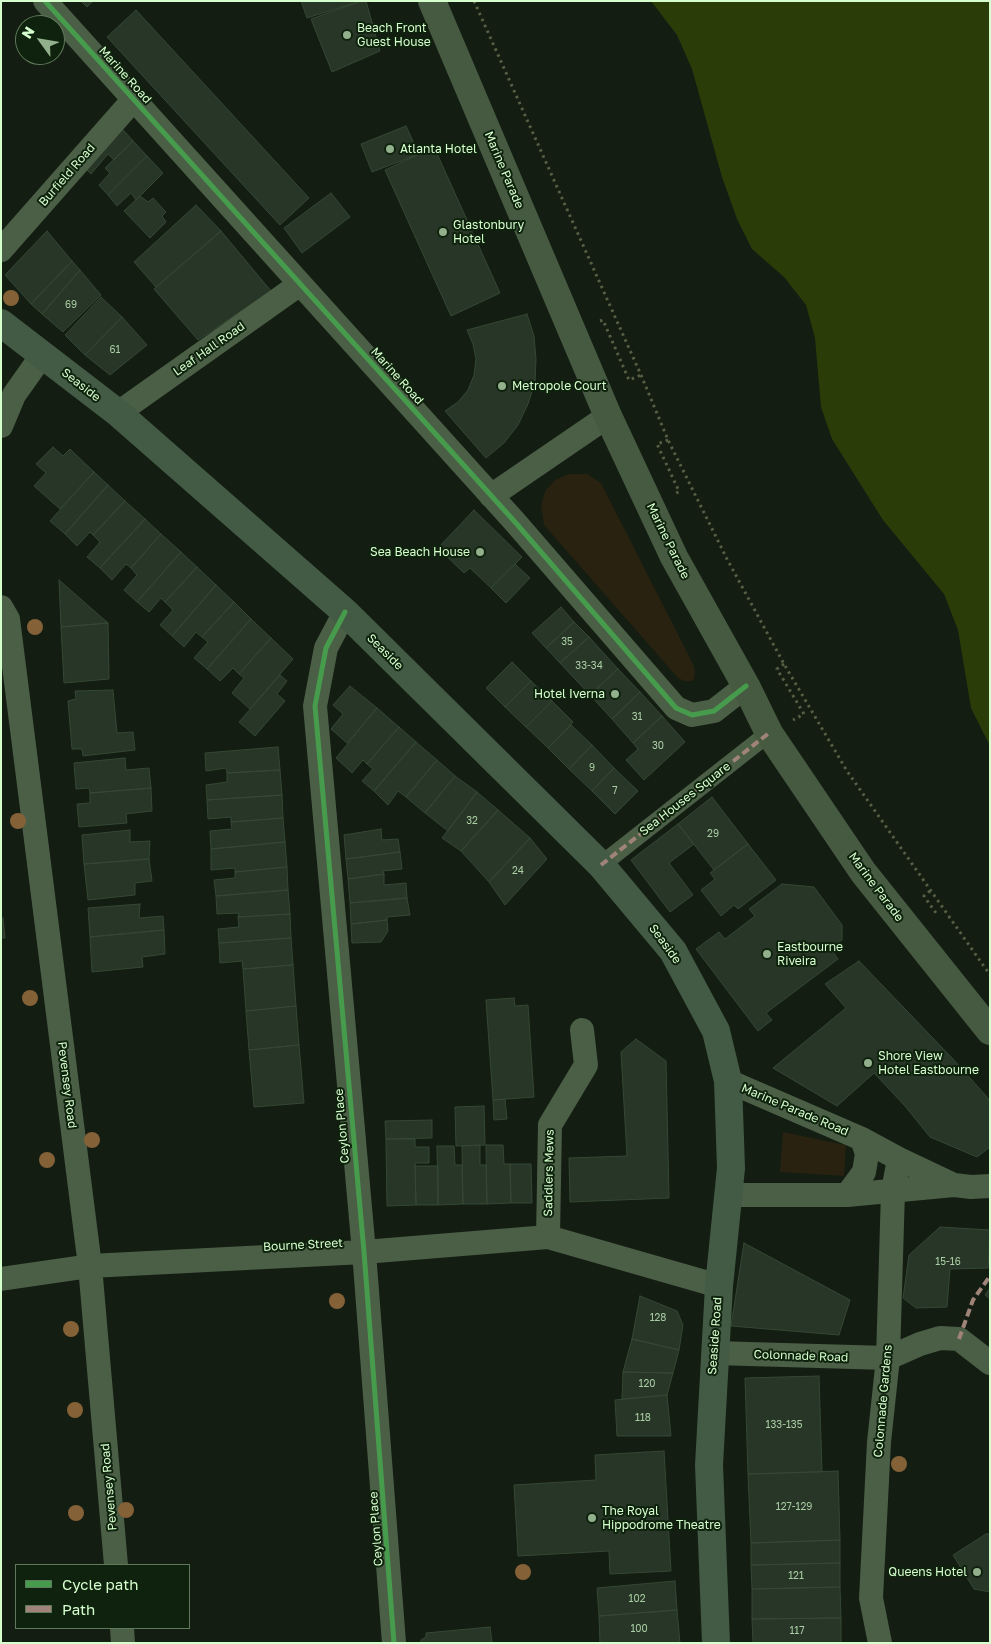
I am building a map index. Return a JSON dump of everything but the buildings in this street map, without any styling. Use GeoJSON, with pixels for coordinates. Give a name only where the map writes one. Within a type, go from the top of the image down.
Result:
{"type":"FeatureCollection","features":[{"type":"Feature","properties":{"kind":"main road","name":"Marine Parade"},"geometry":{"type":"LineString","coordinates":[[432,1],[608,416],[674,557],[746,686],[769,733],[863,872],[990,1031]]}},
{"type":"Feature","properties":{"kind":"main road","name":"Seaside"},"geometry":{"type":"LineString","coordinates":[[1,323],[118,413],[345,612],[601,865],[673,951],[716,1031]]}},
{"type":"Feature","properties":{"kind":"main road","name":"Seaside Road"},"geometry":{"type":"LineString","coordinates":[[716,1031],[728,1082],[731,1168],[714,1353],[709,1465],[716,1643]]}},
{"type":"Feature","properties":{"kind":"street","name":"Marine Road"},"geometry":{"type":"LineString","coordinates":[[45,1],[491,496],[676,708],[692,714],[714,712],[746,686]]}},
{"type":"Feature","properties":{"kind":"street","name":"Burfield Road"},"geometry":{"type":"LineString","coordinates":[[1,250],[134,99]]}},
{"type":"Feature","properties":{"kind":"street","name":"Leaf Hall Road"},"geometry":{"type":"LineString","coordinates":[[118,413],[300,284]]}},
{"type":"Feature","properties":{"kind":"street"},"geometry":{"type":"LineString","coordinates":[[1,426],[14,395],[43,354]]}},
{"type":"Feature","properties":{"kind":"street"},"geometry":{"type":"LineString","coordinates":[[491,496],[608,416]]}},
{"type":"Feature","properties":{"kind":"street","name":"Pevensey Road"},"geometry":{"type":"LineString","coordinates":[[1,607],[8,619],[90,1266],[116,1564]]}},
{"type":"Feature","properties":{"kind":"street","name":"Ceylon Place"},"geometry":{"type":"LineString","coordinates":[[345,612],[326,648],[315,706],[364,1252],[394,1643]]}},
{"type":"Feature","properties":{"kind":"street","name":"Sea Houses Square"},"geometry":{"type":"LineString","coordinates":[[601,865],[769,733]]}},
{"type":"Feature","properties":{"kind":"street","name":"Saddlers Mews"},"geometry":{"type":"LineString","coordinates":[[548,1237],[550,1125],[586,1065],[582,1030]]}},
{"type":"Feature","properties":{"kind":"street","name":"Marine Parade Road"},"geometry":{"type":"LineString","coordinates":[[728,1082],[862,1139],[954,1185]]}},
{"type":"Feature","properties":{"kind":"street","name":"Marine Parade Road"},"geometry":{"type":"LineString","coordinates":[[847,1195],[864,1172],[868,1154],[862,1139]]}},
{"type":"Feature","properties":{"kind":"street","name":"Colonnade Gardens"},"geometry":{"type":"LineString","coordinates":[[880,1643],[871,1598],[879,1442],[888,1358],[893,1191],[899,1159]]}},
{"type":"Feature","properties":{"kind":"street","name":"Marine Parade Road"},"geometry":{"type":"LineString","coordinates":[[728,1195],[847,1195],[954,1185],[971,1187],[990,1186]]}},
{"type":"Feature","properties":{"kind":"street","name":"Bourne Street"},"geometry":{"type":"LineString","coordinates":[[1,1278],[90,1266],[364,1252],[548,1237],[719,1286]]}},
{"type":"Feature","properties":{"kind":"street"},"geometry":{"type":"LineString","coordinates":[[888,1358],[920,1344],[940,1338],[959,1339],[990,1363]]}},
{"type":"Feature","properties":{"kind":"street","name":"Colonnade Road"},"geometry":{"type":"LineString","coordinates":[[714,1353],[888,1358]]}},
{"type":"Feature","properties":{"kind":"street"},"geometry":{"type":"LineString","coordinates":[[122,1629],[123,1643]]}},
{"type":"Feature","properties":{"kind":"path"},"geometry":{"type":"LineString","coordinates":[[474,1],[641,375],[668,440],[727,559],[784,664],[847,771],[990,975]]}},
{"type":"Feature","properties":{"kind":"path"},"geometry":{"type":"LineString","coordinates":[[604,323],[629,380],[641,375]]}},
{"type":"Feature","properties":{"kind":"path"},"geometry":{"type":"LineString","coordinates":[[668,440],[657,444],[678,489]]}},
{"type":"Feature","properties":{"kind":"path"},"geometry":{"type":"LineString","coordinates":[[784,664],[776,669],[803,712]]}},
{"type":"Feature","properties":{"kind":"path"},"geometry":{"type":"LineString","coordinates":[[925,897],[930,891]]}},
{"type":"Feature","properties":{"kind":"shaded area"},"geometry":{"type":"Polygon","coordinates":[[[651,1],[990,1],[990,746],[971,708],[958,630],[944,594],[883,520],[832,439],[821,407],[815,338],[806,305],[784,277],[752,249],[737,219],[722,177],[692,69],[677,35],[651,1]]]}},
{"type":"Feature","properties":{"kind":"shaded area"},"geometry":{"type":"Polygon","coordinates":[[[569,474],[587,474],[601,483],[694,666],[695,672],[692,681],[684,681],[678,678],[544,525],[541,507],[545,491],[555,480],[569,474]]]}},
{"type":"Feature","properties":{"kind":"shaded area"},"geometry":{"type":"Polygon","coordinates":[[[783,1132],[846,1145],[844,1176],[780,1172],[783,1132]]]}},
{"type":"Feature","properties":{"kind":"marked path"},"geometry":{"type":"LineString","coordinates":[[601,865],[769,733]]}},
{"type":"Feature","properties":{"kind":"marked path"},"geometry":{"type":"LineString","coordinates":[[959,1339],[973,1300],[990,1276]]}},
{"type":"Feature","properties":{"kind":"cycle path"},"geometry":{"type":"LineString","coordinates":[[45,1],[515,522],[676,708],[692,715],[714,711],[746,686]]}},
{"type":"Feature","properties":{"kind":"cycle path"},"geometry":{"type":"LineString","coordinates":[[345,612],[326,648],[315,706],[364,1252],[394,1643]]}},
{"type":"Feature","properties":{"kind":"place","name":"Beach Front Guest House"},"geometry":{"type":"Point","coordinates":[347,35]}},
{"type":"Feature","properties":{"kind":"place","name":"Atlanta Hotel"},"geometry":{"type":"Point","coordinates":[390,149]}},
{"type":"Feature","properties":{"kind":"place","name":"Glastonbury Hotel"},"geometry":{"type":"Point","coordinates":[443,232]}},
{"type":"Feature","properties":{"kind":"place","name":"Metropole Court"},"geometry":{"type":"Point","coordinates":[502,386]}},
{"type":"Feature","properties":{"kind":"place","name":"Sea Beach House"},"geometry":{"type":"Point","coordinates":[480,552]}},
{"type":"Feature","properties":{"kind":"place","name":"Hotel Iverna"},"geometry":{"type":"Point","coordinates":[615,694]}},
{"type":"Feature","properties":{"kind":"place","name":"Eastbourne Riveira"},"geometry":{"type":"Point","coordinates":[767,954]}},
{"type":"Feature","properties":{"kind":"place","name":"Shore View Hotel Eastbourne"},"geometry":{"type":"Point","coordinates":[868,1063]}},
{"type":"Feature","properties":{"kind":"place","name":"The Royal Hippodrome Theatre"},"geometry":{"type":"Point","coordinates":[592,1518]}},
{"type":"Feature","properties":{"kind":"place","name":"Queens Hotel"},"geometry":{"type":"Point","coordinates":[977,1572]}}]}
